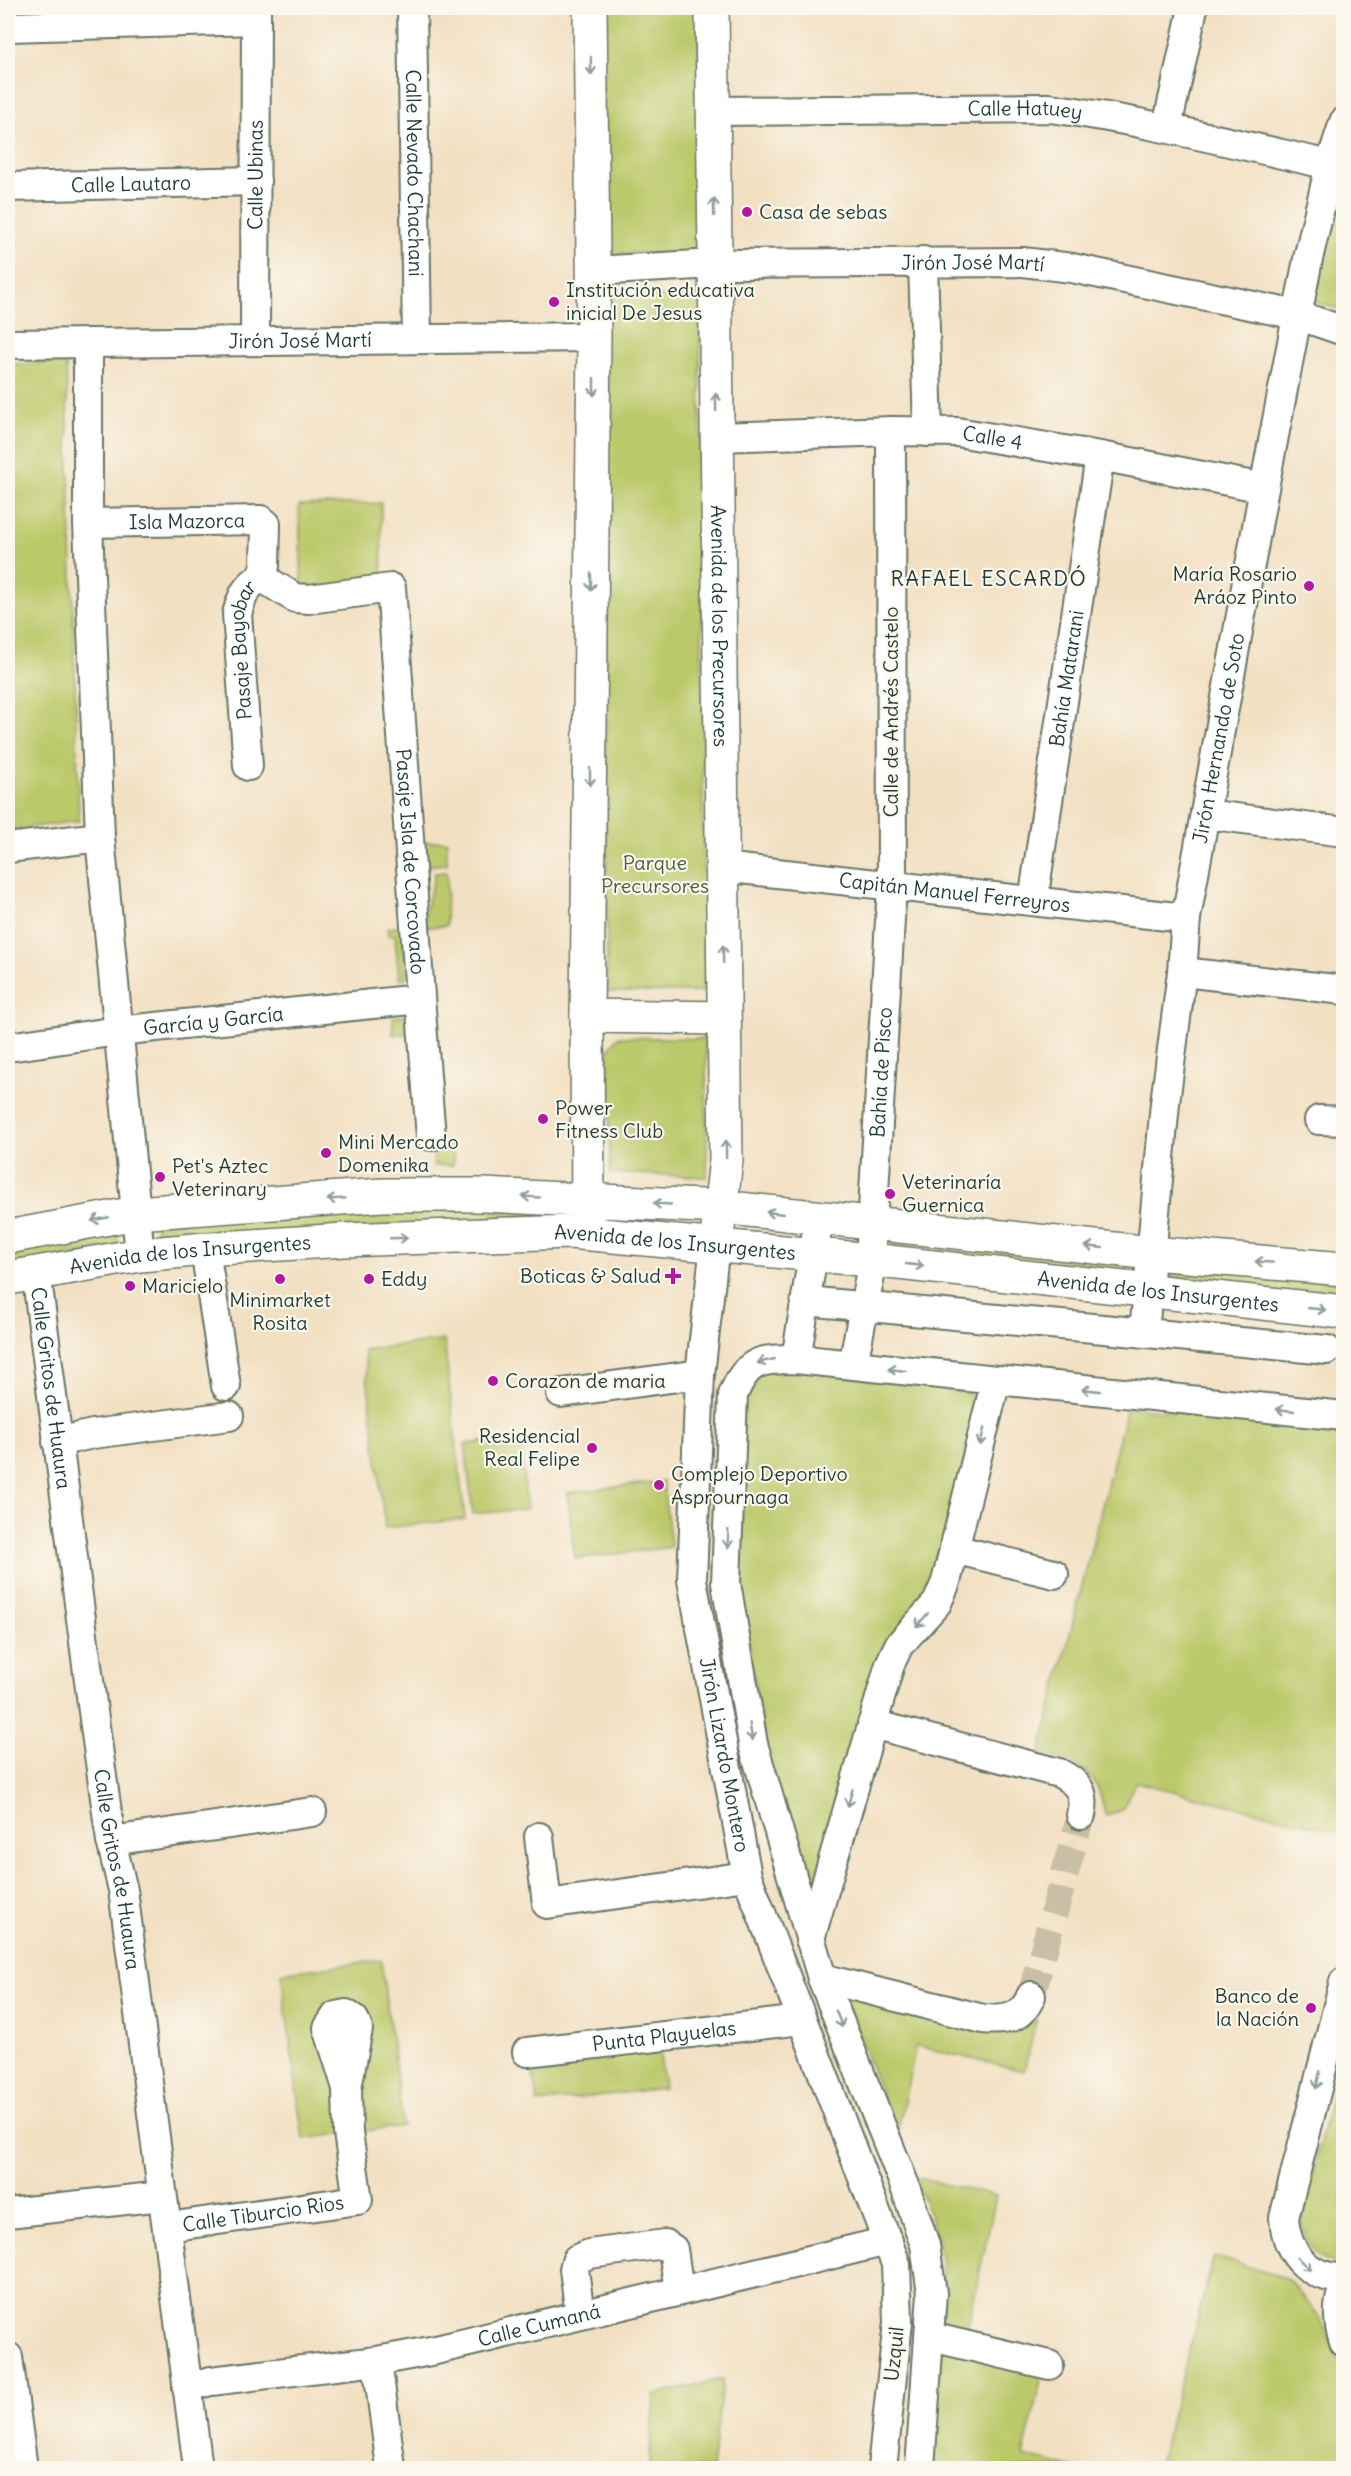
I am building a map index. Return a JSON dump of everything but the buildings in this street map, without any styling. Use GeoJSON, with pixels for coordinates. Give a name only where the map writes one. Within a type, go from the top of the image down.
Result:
{"type":"FeatureCollection","features":[{"type":"Feature","properties":{"kind":"main road"},"geometry":{"type":"LineString","coordinates":[[588,1233],[594,337],[590,8]]}},
{"type":"Feature","properties":{"kind":"main road","name":"Avenida de los Precursores"},"geometry":{"type":"LineString","coordinates":[[711,8],[726,1160],[715,1245]]}},
{"type":"Feature","properties":{"kind":"main road"},"geometry":{"type":"LineString","coordinates":[[588,1016],[724,1018]]}},
{"type":"Feature","properties":{"kind":"main road","name":"Avenida de los Insurgentes"},"geometry":{"type":"LineString","coordinates":[[8,1237],[136,1213],[382,1196],[484,1195],[721,1207],[1152,1253],[1344,1269]]}},
{"type":"Feature","properties":{"kind":"main road","name":"Avenida de los Insurgentes"},"geometry":{"type":"LineString","coordinates":[[22,1275],[140,1255],[205,1249],[344,1240],[588,1233],[872,1260],[1344,1312]]}},
{"type":"Feature","properties":{"kind":"street","name":"Calle Nevado Chachani"},"geometry":{"type":"LineString","coordinates":[[412,8],[417,339]]}},
{"type":"Feature","properties":{"kind":"street"},"geometry":{"type":"LineString","coordinates":[[1167,128],[1193,8]]}},
{"type":"Feature","properties":{"kind":"street"},"geometry":{"type":"LineString","coordinates":[[8,27],[256,14]]}},
{"type":"Feature","properties":{"kind":"street","name":"Calle Ubinas"},"geometry":{"type":"LineString","coordinates":[[255,341],[256,14]]}},
{"type":"Feature","properties":{"kind":"street","name":"Calle Hatuey"},"geometry":{"type":"LineString","coordinates":[[713,111],[1050,108],[1167,128],[1330,165]]}},
{"type":"Feature","properties":{"kind":"street","name":"Jirón Hernando de Soto"},"geometry":{"type":"LineString","coordinates":[[1144,1333],[1165,1103],[1182,972],[1186,918],[1263,488],[1297,315],[1330,165],[1344,122]]}},
{"type":"Feature","properties":{"kind":"street","name":"Calle Lautaro"},"geometry":{"type":"LineString","coordinates":[[8,187],[256,182]]}},
{"type":"Feature","properties":{"kind":"street"},"geometry":{"type":"LineString","coordinates":[[923,261],[928,432]]}},
{"type":"Feature","properties":{"kind":"street","name":"Jirón José Martí"},"geometry":{"type":"LineString","coordinates":[[593,271],[715,264],[1023,262],[1072,268],[1297,315],[1344,331]]}},
{"type":"Feature","properties":{"kind":"street","name":"Jirón José Martí"},"geometry":{"type":"LineString","coordinates":[[8,344],[594,337]]}},
{"type":"Feature","properties":{"kind":"street"},"geometry":{"type":"LineString","coordinates":[[88,343],[88,523],[100,837],[140,1255]]}},
{"type":"Feature","properties":{"kind":"street","name":"Calle 4"},"geometry":{"type":"LineString","coordinates":[[717,437],[891,431],[957,432],[1100,456],[1263,488]]}},
{"type":"Feature","properties":{"kind":"street","name":"Calle de Andrés Castelo"},"geometry":{"type":"LineString","coordinates":[[891,431],[892,886]]}},
{"type":"Feature","properties":{"kind":"street","name":"Bahía Matarani"},"geometry":{"type":"LineString","coordinates":[[1033,901],[1100,456]]}},
{"type":"Feature","properties":{"kind":"street","name":"Isla Mazorca"},"geometry":{"type":"LineString","coordinates":[[88,523],[261,520],[266,524],[265,566],[261,577]]}},
{"type":"Feature","properties":{"kind":"street","name":"Pasaje Isla de Corcovado"},"geometry":{"type":"LineString","coordinates":[[261,577],[295,598],[309,599],[391,588],[407,790],[419,999],[431,1136]]}},
{"type":"Feature","properties":{"kind":"street","name":"Pasaje Bayobar"},"geometry":{"type":"LineString","coordinates":[[248,766],[237,614],[243,593],[249,584],[261,577]]}},
{"type":"Feature","properties":{"kind":"street"},"geometry":{"type":"LineString","coordinates":[[1205,814],[1344,832]]}},
{"type":"Feature","properties":{"kind":"street"},"geometry":{"type":"LineString","coordinates":[[8,848],[100,837]]}},
{"type":"Feature","properties":{"kind":"street","name":"Capitán Manuel Ferreyros"},"geometry":{"type":"LineString","coordinates":[[722,867],[1186,918]]}},
{"type":"Feature","properties":{"kind":"street","name":"Bahía de Pisco"},"geometry":{"type":"LineString","coordinates":[[853,1365],[872,1260],[892,886]]}},
{"type":"Feature","properties":{"kind":"street"},"geometry":{"type":"LineString","coordinates":[[1182,972],[1344,990]]}},
{"type":"Feature","properties":{"kind":"street","name":"García y García"},"geometry":{"type":"LineString","coordinates":[[8,1047],[118,1031],[419,999]]}},
{"type":"Feature","properties":{"kind":"street"},"geometry":{"type":"LineString","coordinates":[[796,1359],[819,1218]]}},
{"type":"Feature","properties":{"kind":"street","name":"Jirón Lizardo Montero"},"geometry":{"type":"LineString","coordinates":[[715,1245],[700,1374],[692,1580],[747,1876],[888,2241]]}},
{"type":"Feature","properties":{"kind":"street"},"geometry":{"type":"LineString","coordinates":[[205,1249],[226,1386]]}},
{"type":"Feature","properties":{"kind":"street","name":"Calle Gritos de Huaura"},"geometry":{"type":"LineString","coordinates":[[22,1275],[57,1442],[111,1841],[123,1890],[198,2469]]}},
{"type":"Feature","properties":{"kind":"street"},"geometry":{"type":"LineString","coordinates":[[807,1301],[1327,1350]]}},
{"type":"Feature","properties":{"kind":"street"},"geometry":{"type":"LineString","coordinates":[[920,2469],[931,2337],[932,2293],[925,2245],[903,2181],[822,1978],[753,1744],[726,1583],[733,1395],[741,1376],[755,1364],[773,1359],[796,1359],[1344,1416]]}},
{"type":"Feature","properties":{"kind":"street"},"geometry":{"type":"LineString","coordinates":[[561,1403],[632,1383],[700,1374]]}},
{"type":"Feature","properties":{"kind":"street"},"geometry":{"type":"LineString","coordinates":[[810,1940],[890,1664],[900,1645],[937,1603],[946,1582],[996,1380]]}},
{"type":"Feature","properties":{"kind":"street"},"geometry":{"type":"LineString","coordinates":[[57,1442],[93,1434],[229,1416]]}},
{"type":"Feature","properties":{"kind":"street"},"geometry":{"type":"LineString","coordinates":[[954,1549],[1054,1574]]}},
{"type":"Feature","properties":{"kind":"street"},"geometry":{"type":"LineString","coordinates":[[872,1724],[1059,1773],[1074,1781],[1082,1791],[1084,1803],[1081,1815]]}},
{"type":"Feature","properties":{"kind":"street"},"geometry":{"type":"LineString","coordinates":[[111,1841],[312,1812]]}},
{"type":"Feature","properties":{"kind":"street"},"geometry":{"type":"LineString","coordinates":[[539,1837],[547,1904],[747,1876]]}},
{"type":"Feature","properties":{"kind":"street"},"geometry":{"type":"LineString","coordinates":[[822,1978],[983,2019],[1002,2020],[1019,2015],[1027,2008],[1031,1996]]}},
{"type":"Feature","properties":{"kind":"street"},"geometry":{"type":"LineString","coordinates":[[1344,1982],[1284,2218],[1288,2243],[1302,2264],[1324,2276],[1344,2278]]}},
{"type":"Feature","properties":{"kind":"street","name":"Punta Playuelas"},"geometry":{"type":"LineString","coordinates":[[527,2052],[802,2020]]}},
{"type":"Feature","properties":{"kind":"street","name":"Calle Tiburcio Rios"},"geometry":{"type":"LineString","coordinates":[[168,2227],[358,2200],[348,2133],[347,2088]]}},
{"type":"Feature","properties":{"kind":"street","name":"Calle Tiburcio Rios"},"geometry":{"type":"LineString","coordinates":[[8,2213],[162,2196]]}},
{"type":"Feature","properties":{"kind":"street","name":"Calle Cumaná"},"geometry":{"type":"LineString","coordinates":[[187,2387],[378,2361],[436,2350],[888,2241]]}},
{"type":"Feature","properties":{"kind":"street","name":"Uzquil"},"geometry":{"type":"LineString","coordinates":[[882,2469],[898,2322],[896,2264],[888,2241]]}},
{"type":"Feature","properties":{"kind":"street"},"geometry":{"type":"LineString","coordinates":[[580,2315],[574,2269],[577,2259],[589,2254],[665,2244],[673,2249],[679,2291]]}},
{"type":"Feature","properties":{"kind":"street"},"geometry":{"type":"LineString","coordinates":[[1344,2288],[1338,2308],[1339,2326],[1344,2342]]}},
{"type":"Feature","properties":{"kind":"street"},"geometry":{"type":"LineString","coordinates":[[931,2337],[1049,2365]]}},
{"type":"Feature","properties":{"kind":"street"},"geometry":{"type":"LineString","coordinates":[[8,2356],[23,2469]]}},
{"type":"Feature","properties":{"kind":"street"},"geometry":{"type":"LineString","coordinates":[[378,2361],[391,2469]]}},
{"type":"Feature","properties":{"kind":"green space"},"geometry":{"type":"Polygon","coordinates":[[[601,8],[699,8],[700,252],[605,254],[601,8]]]}},
{"type":"Feature","properties":{"kind":"green space"},"geometry":{"type":"Polygon","coordinates":[[[1343,187],[1343,310],[1312,301],[1343,187]]]}},
{"type":"Feature","properties":{"kind":"green space","name":"Parque Precursores"},"geometry":{"type":"Polygon","coordinates":[[[700,296],[704,992],[607,992],[604,297],[700,296]]]}},
{"type":"Feature","properties":{"kind":"green space"},"geometry":{"type":"Polygon","coordinates":[[[66,362],[79,821],[8,830],[8,364],[66,362]]]}},
{"type":"Feature","properties":{"kind":"green space"},"geometry":{"type":"Polygon","coordinates":[[[381,503],[382,581],[302,590],[299,505],[381,503]]]}},
{"type":"Feature","properties":{"kind":"green space"},"geometry":{"type":"Polygon","coordinates":[[[447,841],[447,864],[421,866],[419,842],[447,841]]]}},
{"type":"Feature","properties":{"kind":"green space"},"geometry":{"type":"Polygon","coordinates":[[[447,872],[446,926],[424,927],[425,913],[435,873],[447,872]]]}},
{"type":"Feature","properties":{"kind":"green space"},"geometry":{"type":"Polygon","coordinates":[[[403,926],[406,978],[399,979],[395,935],[388,935],[387,928],[403,926]]]}},
{"type":"Feature","properties":{"kind":"green space"},"geometry":{"type":"Polygon","coordinates":[[[414,1014],[414,1033],[393,1035],[393,1017],[414,1014]]]}},
{"type":"Feature","properties":{"kind":"green space"},"geometry":{"type":"Polygon","coordinates":[[[618,1037],[706,1039],[707,1177],[610,1173],[608,1050],[618,1037]]]}},
{"type":"Feature","properties":{"kind":"green space"},"geometry":{"type":"Polygon","coordinates":[[[433,1144],[453,1144],[453,1165],[434,1166],[433,1144]]]}},
{"type":"Feature","properties":{"kind":"green space"},"geometry":{"type":"Polygon","coordinates":[[[380,1208],[566,1212],[566,1224],[156,1242],[156,1223],[380,1208]]]}},
{"type":"Feature","properties":{"kind":"green space"},"geometry":{"type":"Polygon","coordinates":[[[113,1224],[119,1245],[8,1268],[8,1246],[113,1224]]]}},
{"type":"Feature","properties":{"kind":"green space"},"geometry":{"type":"Polygon","coordinates":[[[881,1241],[1343,1281],[1343,1299],[881,1252],[881,1241]]]}},
{"type":"Feature","properties":{"kind":"green space"},"geometry":{"type":"Polygon","coordinates":[[[444,1340],[465,1519],[385,1528],[364,1350],[444,1340]]]}},
{"type":"Feature","properties":{"kind":"green space"},"geometry":{"type":"Polygon","coordinates":[[[771,1365],[967,1393],[975,1399],[977,1405],[934,1585],[883,1645],[876,1661],[820,1881],[809,1891],[767,1756],[744,1620],[737,1554],[741,1402],[753,1374],[771,1365]]]}},
{"type":"Feature","properties":{"kind":"green space"},"geometry":{"type":"Polygon","coordinates":[[[1127,1407],[1343,1428],[1343,1833],[1136,1782],[1121,1811],[1105,1815],[1098,1788],[1085,1772],[1066,1761],[1040,1753],[1127,1407]]]}},
{"type":"Feature","properties":{"kind":"green space"},"geometry":{"type":"Polygon","coordinates":[[[520,1438],[527,1509],[473,1514],[465,1444],[520,1438]]]}},
{"type":"Feature","properties":{"kind":"green space"},"geometry":{"type":"Polygon","coordinates":[[[663,1481],[671,1547],[575,1559],[567,1493],[663,1481]]]}},
{"type":"Feature","properties":{"kind":"green space"},"geometry":{"type":"Polygon","coordinates":[[[381,1960],[403,2126],[303,2139],[281,1973],[381,1960]]]}},
{"type":"Feature","properties":{"kind":"green space"},"geometry":{"type":"Polygon","coordinates":[[[841,1990],[1025,2025],[1037,2018],[1024,2071],[916,2046],[897,2134],[841,1990]]]}},
{"type":"Feature","properties":{"kind":"green space"},"geometry":{"type":"Polygon","coordinates":[[[659,2042],[664,2088],[537,2103],[531,2057],[659,2042]]]}},
{"type":"Feature","properties":{"kind":"green space"},"geometry":{"type":"Polygon","coordinates":[[[1343,2047],[1343,2265],[1326,2260],[1314,2251],[1305,2237],[1301,2220],[1343,2047]]]}},
{"type":"Feature","properties":{"kind":"green space"},"geometry":{"type":"Polygon","coordinates":[[[913,2177],[996,2196],[967,2331],[942,2325],[939,2249],[930,2214],[913,2177]]]}},
{"type":"Feature","properties":{"kind":"green space"},"geometry":{"type":"Polygon","coordinates":[[[1214,2256],[1288,2279],[1320,2317],[1343,2370],[1343,2468],[1158,2468],[1214,2256]]]}},
{"type":"Feature","properties":{"kind":"green space"},"geometry":{"type":"Polygon","coordinates":[[[938,2347],[1043,2372],[1023,2456],[1075,2468],[926,2468],[938,2347]]]}},
{"type":"Feature","properties":{"kind":"green space"},"geometry":{"type":"Polygon","coordinates":[[[723,2379],[712,2468],[649,2468],[654,2395],[723,2379]]]}},
{"type":"Feature","properties":{"kind":"tunnel"},"geometry":{"type":"LineString","coordinates":[[1031,1996],[1081,1815]]}},
{"type":"Feature","properties":{"kind":"place","name":"Casa de sebas"},"geometry":{"type":"Point","coordinates":[747,212]}},
{"type":"Feature","properties":{"kind":"place","name":"Institución educativa inicial De Jesus"},"geometry":{"type":"Point","coordinates":[554,302]}},
{"type":"Feature","properties":{"kind":"place","name":"María Rosario Aráoz Pinto"},"geometry":{"type":"Point","coordinates":[1309,586]}},
{"type":"Feature","properties":{"kind":"place","name":"Power Fitness Club"},"geometry":{"type":"Point","coordinates":[543,1119]}},
{"type":"Feature","properties":{"kind":"place","name":"Mini Mercado Domenika"},"geometry":{"type":"Point","coordinates":[326,1153]}},
{"type":"Feature","properties":{"kind":"place","name":"Pet's Aztec Veterinary"},"geometry":{"type":"Point","coordinates":[160,1177]}},
{"type":"Feature","properties":{"kind":"place","name":"Veterinaría Guernica"},"geometry":{"type":"Point","coordinates":[890,1194]}},
{"type":"Feature","properties":{"kind":"place","name":"Boticas & Salud"},"geometry":{"type":"Point","coordinates":[673,1276]}},
{"type":"Feature","properties":{"kind":"place","name":"Minimarket Rosita"},"geometry":{"type":"Point","coordinates":[280,1279]}},
{"type":"Feature","properties":{"kind":"place","name":"Eddy"},"geometry":{"type":"Point","coordinates":[369,1279]}},
{"type":"Feature","properties":{"kind":"place","name":"Maricielo"},"geometry":{"type":"Point","coordinates":[130,1286]}},
{"type":"Feature","properties":{"kind":"place","name":"Corazon de maria"},"geometry":{"type":"Point","coordinates":[493,1381]}},
{"type":"Feature","properties":{"kind":"place","name":"Residencial Real Felipe"},"geometry":{"type":"Point","coordinates":[592,1448]}},
{"type":"Feature","properties":{"kind":"place","name":"Complejo Deportivo Asprournaga"},"geometry":{"type":"Point","coordinates":[659,1485]}},
{"type":"Feature","properties":{"kind":"place","name":"Banco de la Nación"},"geometry":{"type":"Point","coordinates":[1311,2008]}},
{"type":"Feature","properties":{"kind":"district","name":"RAFAEL ESCARDÓ"},"geometry":{"type":"Point","coordinates":[989,579]}}]}
